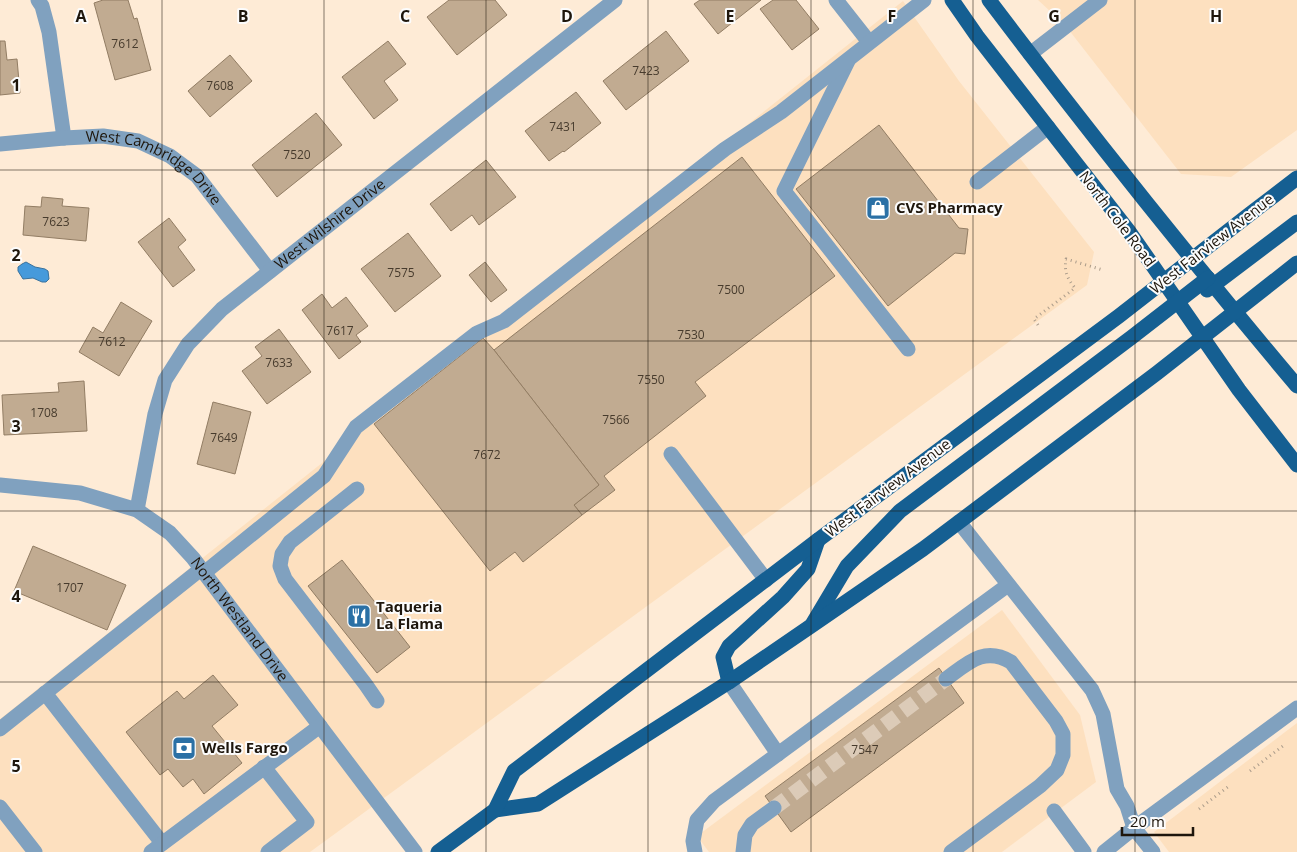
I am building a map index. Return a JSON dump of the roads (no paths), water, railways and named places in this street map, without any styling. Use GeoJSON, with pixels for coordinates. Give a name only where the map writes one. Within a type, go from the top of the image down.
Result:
{"type":"FeatureCollection","features":[{"type":"Feature","properties":{"kind":"main road","name":"North Cole Road"},"geometry":{"type":"LineString","coordinates":[[952,0],[977,36],[1128,230],[1240,390],[1297,465]]}},
{"type":"Feature","properties":{"kind":"main road"},"geometry":{"type":"LineString","coordinates":[[989,0],[1211,282],[1297,386]]}},
{"type":"Feature","properties":{"kind":"main road","name":"West Fairview Avenue"},"geometry":{"type":"LineString","coordinates":[[438,852],[495,810],[514,771],[818,540],[1164,282],[1192,258],[1297,178]]}},
{"type":"Feature","properties":{"kind":"main road"},"geometry":{"type":"LineString","coordinates":[[811,626],[847,566],[900,511],[1132,338],[1297,222]]}},
{"type":"Feature","properties":{"kind":"main road","name":"West Fairview Avenue"},"geometry":{"type":"LineString","coordinates":[[495,810],[538,804],[729,682],[923,549],[1157,373],[1297,263]]}},
{"type":"Feature","properties":{"kind":"main road"},"geometry":{"type":"LineString","coordinates":[[729,682],[723,657],[729,646],[783,597],[808,569],[818,540]]}},
{"type":"Feature","properties":{"kind":"street"},"geometry":{"type":"LineString","coordinates":[[38,0],[42,6],[49,32],[64,138]]}},
{"type":"Feature","properties":{"kind":"street","name":"West Wilshire Drive"},"geometry":{"type":"LineString","coordinates":[[137,510],[155,414],[165,380],[188,344],[222,309],[615,0]]}},
{"type":"Feature","properties":{"kind":"street"},"geometry":{"type":"LineString","coordinates":[[836,0],[869,42]]}},
{"type":"Feature","properties":{"kind":"street"},"geometry":{"type":"LineString","coordinates":[[0,729],[324,476],[356,427],[477,333],[504,321],[725,149],[781,112],[924,0]]}},
{"type":"Feature","properties":{"kind":"street"},"geometry":{"type":"LineString","coordinates":[[1030,54],[1100,0]]}},
{"type":"Feature","properties":{"kind":"street"},"geometry":{"type":"LineString","coordinates":[[850,58],[784,190],[908,349]]}},
{"type":"Feature","properties":{"kind":"street"},"geometry":{"type":"LineString","coordinates":[[977,182],[1048,127]]}},
{"type":"Feature","properties":{"kind":"street","name":"West Cambridge Drive"},"geometry":{"type":"LineString","coordinates":[[0,144],[103,136],[138,141],[170,156],[197,176],[270,271]]}},
{"type":"Feature","properties":{"kind":"street"},"geometry":{"type":"LineString","coordinates":[[671,454],[766,580]]}},
{"type":"Feature","properties":{"kind":"street","name":"North Westland Drive"},"geometry":{"type":"LineString","coordinates":[[0,485],[80,492],[137,510],[170,533],[203,571],[415,852]]}},
{"type":"Feature","properties":{"kind":"street"},"geometry":{"type":"LineString","coordinates":[[357,489],[290,542],[282,554],[280,566],[284,580],[377,701]]}},
{"type":"Feature","properties":{"kind":"street"},"geometry":{"type":"LineString","coordinates":[[959,522],[1092,690],[1103,714],[1117,789],[1127,806],[1134,828],[1153,852]]}},
{"type":"Feature","properties":{"kind":"street"},"geometry":{"type":"LineString","coordinates":[[695,852],[692,841],[697,820],[714,801],[1008,584]]}},
{"type":"Feature","properties":{"kind":"street"},"geometry":{"type":"LineString","coordinates":[[946,679],[980,656],[992,655],[1002,657],[1011,662],[1056,721],[1063,734],[1064,756],[1057,770],[1040,786],[951,852]]}},
{"type":"Feature","properties":{"kind":"street"},"geometry":{"type":"LineString","coordinates":[[729,682],[778,754]]}},
{"type":"Feature","properties":{"kind":"street"},"geometry":{"type":"LineString","coordinates":[[45,693],[157,848],[320,726]]}},
{"type":"Feature","properties":{"kind":"street"},"geometry":{"type":"LineString","coordinates":[[1104,852],[1297,708]]}},
{"type":"Feature","properties":{"kind":"street"},"geometry":{"type":"LineString","coordinates":[[264,767],[307,822],[268,852]]}},
{"type":"Feature","properties":{"kind":"street"},"geometry":{"type":"LineString","coordinates":[[0,807],[35,852]]}},
{"type":"Feature","properties":{"kind":"street"},"geometry":{"type":"LineString","coordinates":[[743,852],[745,835],[752,824],[774,808]]}},
{"type":"Feature","properties":{"kind":"street"},"geometry":{"type":"LineString","coordinates":[[1054,811],[1084,852]]}},
{"type":"Feature","properties":{"kind":"water"},"geometry":{"type":"Polygon","coordinates":[[[26,262],[48,271],[49,279],[46,282],[42,282],[33,278],[23,279],[18,271],[18,267],[26,262]]]}},
{"type":"Feature","properties":{"kind":"tunnel"},"geometry":{"type":"LineString","coordinates":[[774,808],[946,679]]}},
{"type":"Feature","properties":{"kind":"place","name":"CVS Pharmacy"},"geometry":{"type":"Point","coordinates":[878,208]}},
{"type":"Feature","properties":{"kind":"place","name":"Taqueria La Flama"},"geometry":{"type":"Point","coordinates":[359,616]}},
{"type":"Feature","properties":{"kind":"place","name":"Wells Fargo"},"geometry":{"type":"Point","coordinates":[184,748]}}]}
